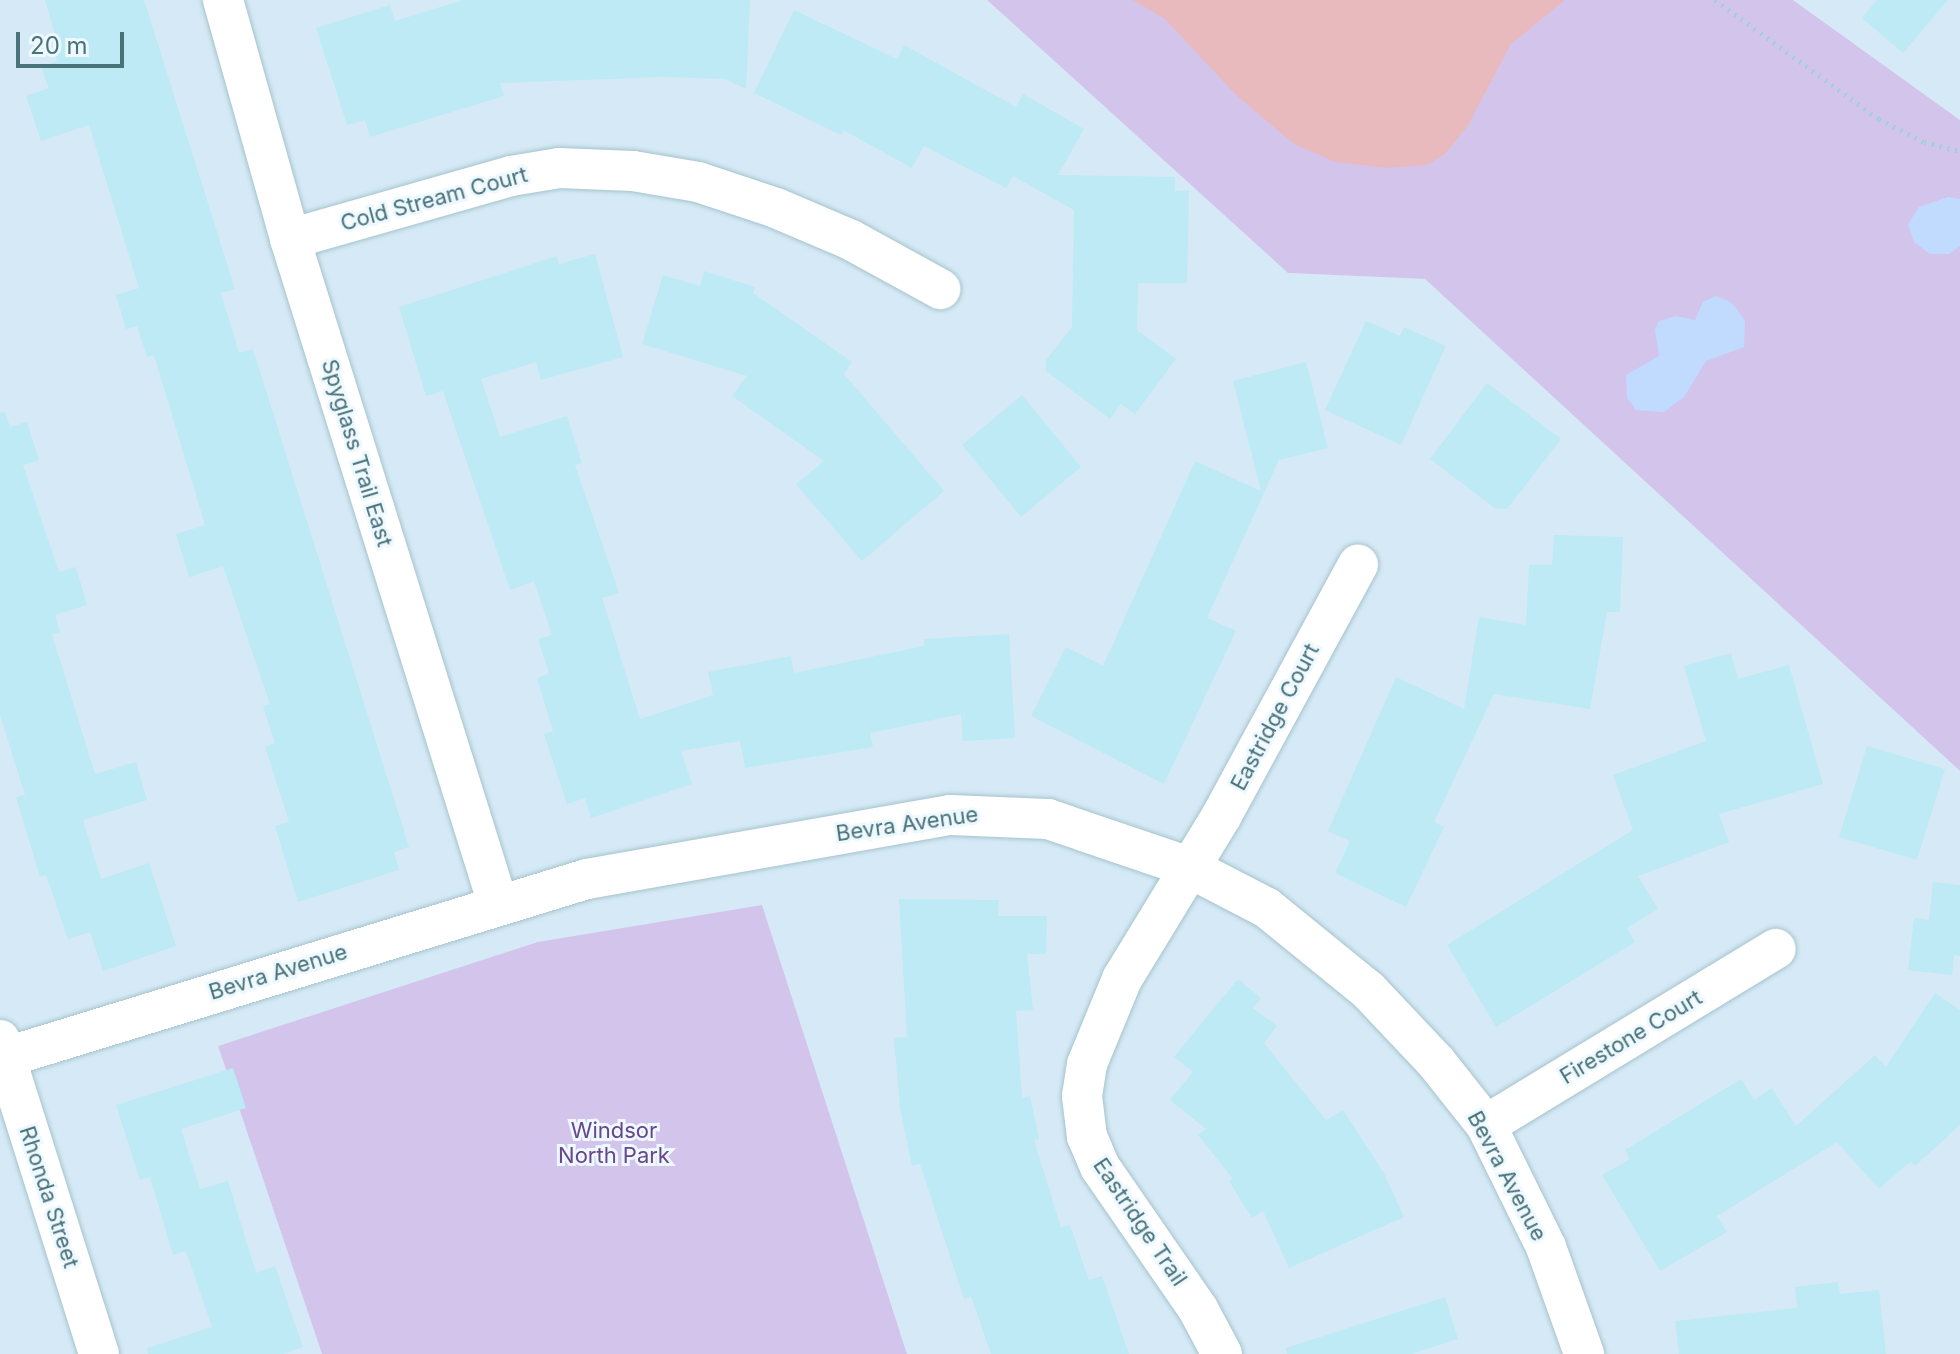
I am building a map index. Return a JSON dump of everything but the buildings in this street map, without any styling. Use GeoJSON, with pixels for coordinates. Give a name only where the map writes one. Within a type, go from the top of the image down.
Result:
{"type":"FeatureCollection","features":[{"type":"Feature","properties":{"kind":"street","name":"Spyglass Trail East"},"geometry":{"type":"LineString","coordinates":[[223,0],[290,239],[498,904]]}},
{"type":"Feature","properties":{"kind":"street","name":"Cold Stream Court"},"geometry":{"type":"LineString","coordinates":[[290,239],[511,176],[559,168],[633,171],[698,182],[776,208],[851,240],[940,289]]}},
{"type":"Feature","properties":{"kind":"street","name":"Eastridge Court"},"geometry":{"type":"LineString","coordinates":[[1186,866],[1222,815],[1358,564]]}},
{"type":"Feature","properties":{"kind":"street","name":"Bevra Avenue"},"geometry":{"type":"LineString","coordinates":[[2,1052],[587,879],[804,838],[986,812],[1048,819],[1186,866],[1301,931],[1427,1052],[1486,1125],[1546,1247],[1584,1354]]}},
{"type":"Feature","properties":{"kind":"street","name":"Eastridge Trail"},"geometry":{"type":"LineString","coordinates":[[1186,866],[1122,979],[1087,1064],[1082,1096],[1087,1137],[1100,1167],[1198,1309],[1222,1354]]}},
{"type":"Feature","properties":{"kind":"street","name":"Firestone Court"},"geometry":{"type":"LineString","coordinates":[[1486,1125],[1776,949]]}},
{"type":"Feature","properties":{"kind":"street","name":"Rhonda Street"},"geometry":{"type":"LineString","coordinates":[[2,1052],[99,1354]]}},
{"type":"Feature","properties":{"kind":"path"},"geometry":{"type":"LineString","coordinates":[[1715,0],[1879,119],[1924,142],[1960,151]]}},
{"type":"Feature","properties":{"kind":"shaded area"},"geometry":{"type":"Polygon","coordinates":[[[0,0],[987,0],[1288,273],[1425,279],[1960,771],[1960,1354],[907,1354],[761,905],[218,1046],[322,1354],[0,1354],[0,0]]]}},
{"type":"Feature","properties":{"kind":"shaded area"},"geometry":{"type":"Polygon","coordinates":[[[1133,0],[1565,0],[1511,44],[1467,127],[1445,154],[1427,165],[1386,168],[1335,162],[1294,144],[1236,95],[1165,19],[1133,0]]]}},
{"type":"Feature","properties":{"kind":"shaded area"},"geometry":{"type":"Polygon","coordinates":[[[1793,0],[1960,0],[1960,120],[1793,0]]]}},
{"type":"Feature","properties":{"kind":"green space"},"geometry":{"type":"Polygon","coordinates":[[[987,0],[1793,0],[1960,120],[1960,771],[1425,279],[1288,273],[987,0]]]}},
{"type":"Feature","properties":{"kind":"green space","name":"Windsor North Park"},"geometry":{"type":"Polygon","coordinates":[[[762,905],[907,1354],[322,1354],[218,1046],[538,942],[762,905]]]}},
{"type":"Feature","properties":{"kind":"sand"},"geometry":{"type":"Polygon","coordinates":[[[1948,197],[1960,199],[1960,246],[1949,254],[1930,254],[1914,242],[1908,224],[1919,207],[1948,197]]]}},
{"type":"Feature","properties":{"kind":"sand"},"geometry":{"type":"Polygon","coordinates":[[[1716,296],[1731,302],[1745,320],[1744,347],[1706,361],[1684,397],[1664,412],[1636,410],[1627,398],[1626,375],[1659,356],[1655,330],[1659,321],[1676,316],[1695,320],[1703,302],[1716,296]]]}}]}
